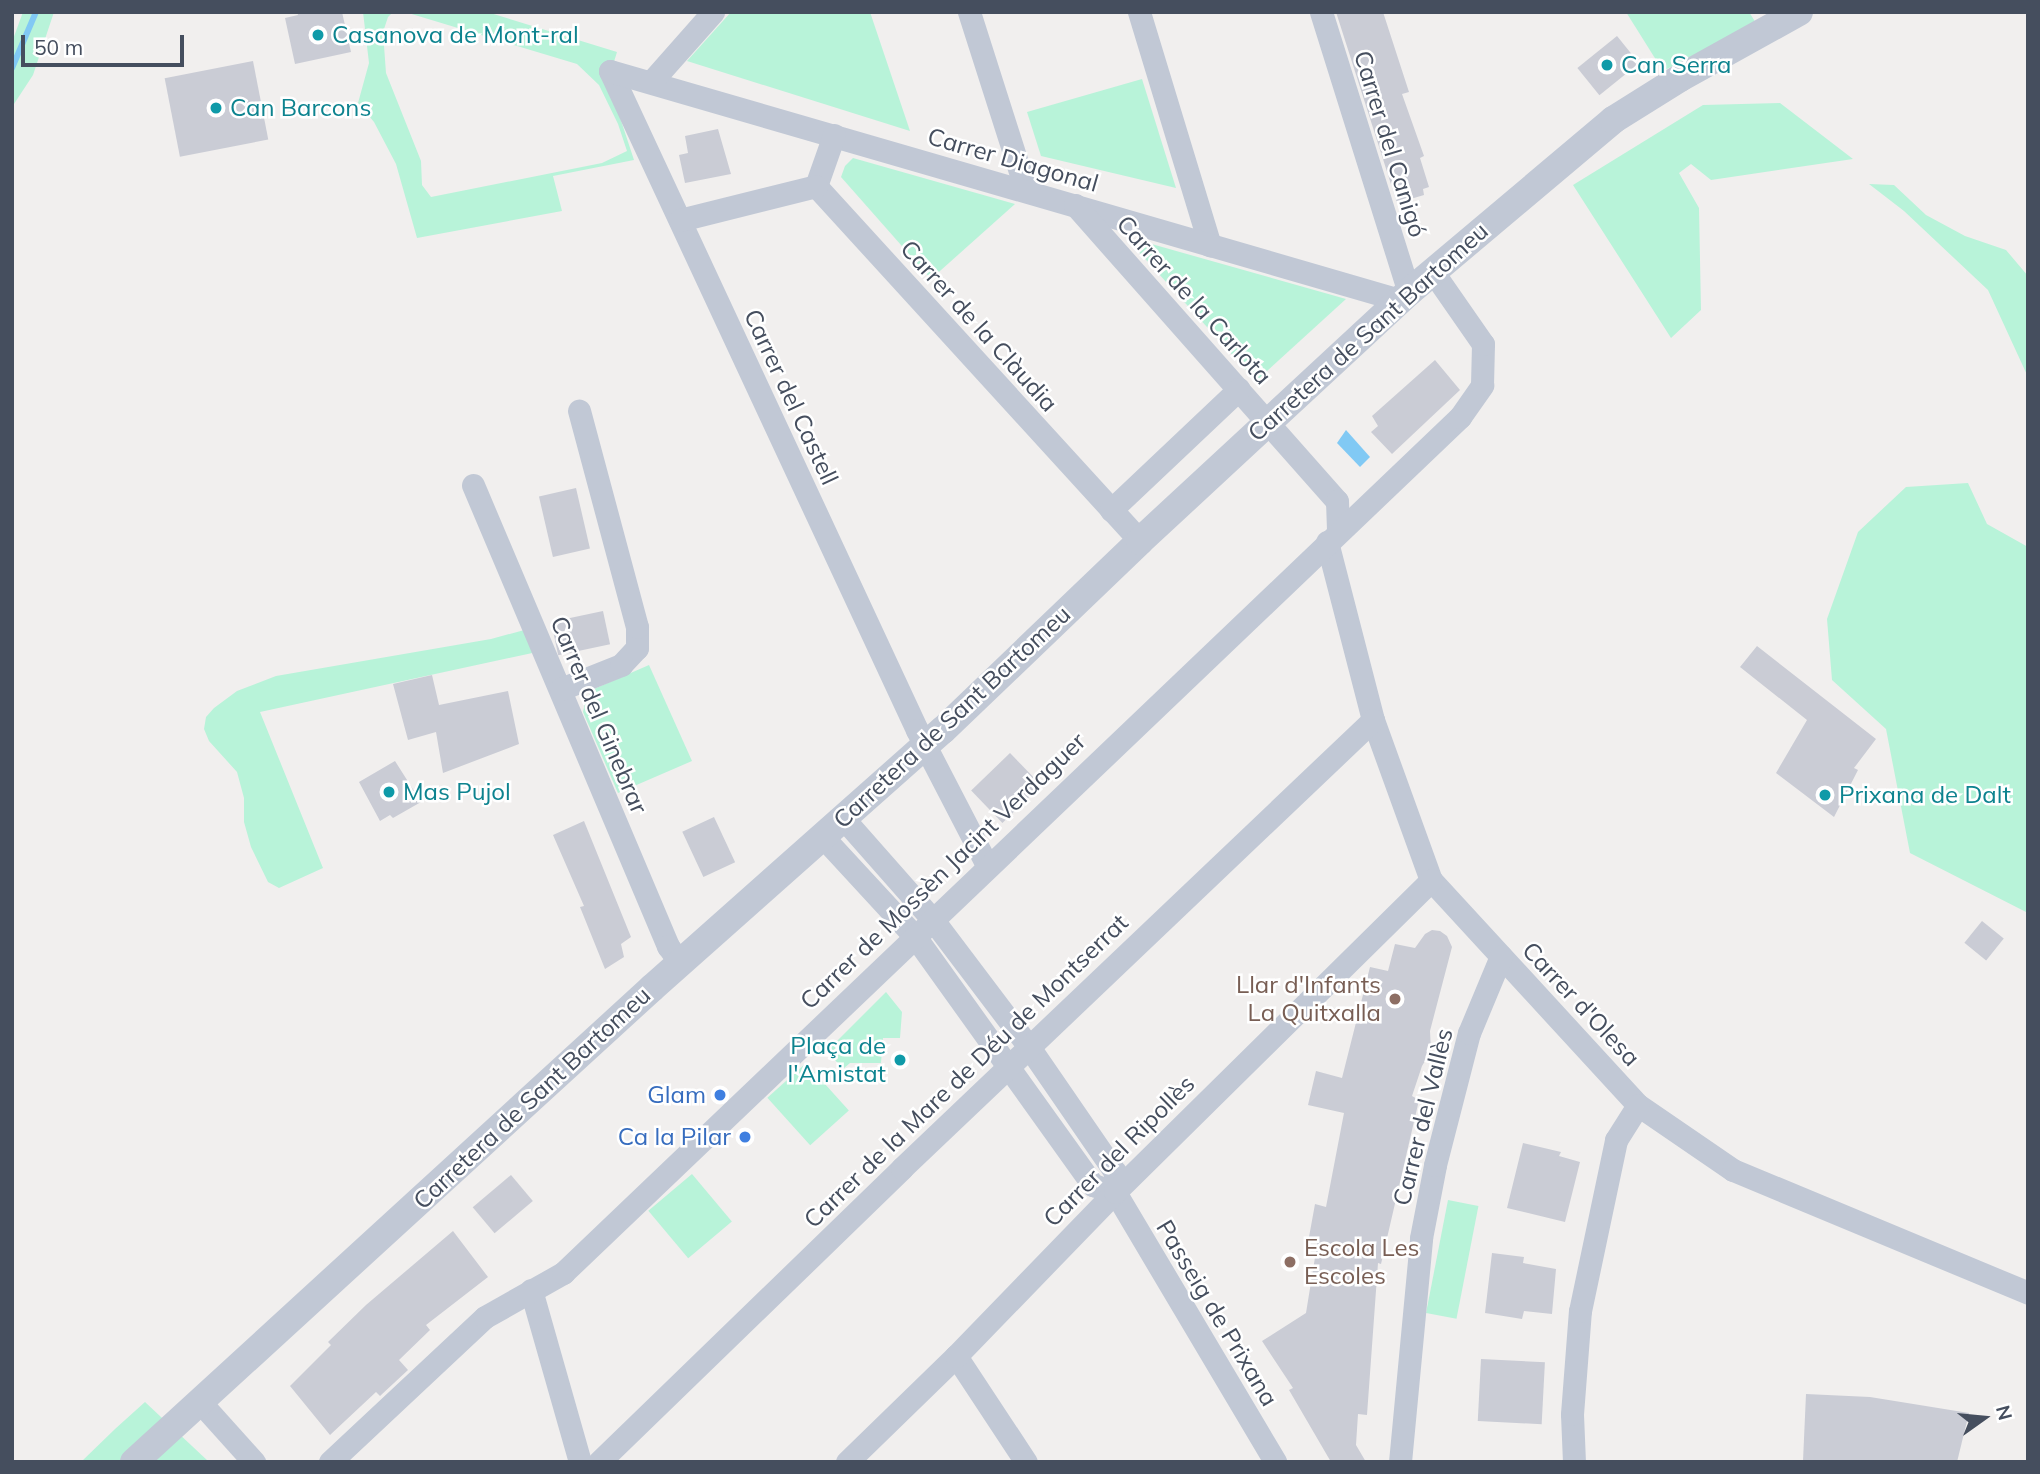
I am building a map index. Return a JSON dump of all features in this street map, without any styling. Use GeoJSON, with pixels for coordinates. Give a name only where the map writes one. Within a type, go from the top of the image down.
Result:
{"type":"FeatureCollection","features":[{"type":"Feature","properties":{"kind":"street"},"geometry":{"type":"LineString","coordinates":[[651,82],[713,12]]}},
{"type":"Feature","properties":{"kind":"street"},"geometry":{"type":"LineString","coordinates":[[969,12],[1026,191]]}},
{"type":"Feature","properties":{"kind":"street"},"geometry":{"type":"LineString","coordinates":[[1139,12],[1210,244]]}},
{"type":"Feature","properties":{"kind":"street","name":"Carrer del Canigó"},"geometry":{"type":"LineString","coordinates":[[1321,12],[1405,296]]}},
{"type":"Feature","properties":{"kind":"street","name":"Carretera de Sant Bartomeu"},"geometry":{"type":"LineString","coordinates":[[134,1462],[680,962],[924,746],[1140,541],[1405,296],[1553,167],[1613,120],[1799,12]]}},
{"type":"Feature","properties":{"kind":"street","name":"Carrer Diagonal"},"geometry":{"type":"LineString","coordinates":[[610,71],[1210,244],[1405,296]]}},
{"type":"Feature","properties":{"kind":"street","name":"Carrer del Castell"},"geometry":{"type":"LineString","coordinates":[[610,71],[924,746]]}},
{"type":"Feature","properties":{"kind":"street"},"geometry":{"type":"LineString","coordinates":[[680,220],[816,186],[834,135]]}},
{"type":"Feature","properties":{"kind":"street","name":"Carrer de la Clàudia"},"geometry":{"type":"LineString","coordinates":[[816,186],[1140,541]]}},
{"type":"Feature","properties":{"kind":"street","name":"Carrer de la Carlota"},"geometry":{"type":"LineString","coordinates":[[1075,205],[1337,501],[1332,536]]}},
{"type":"Feature","properties":{"kind":"street","name":"Carrer de Mossèn Jacint Verdaguer"},"geometry":{"type":"LineString","coordinates":[[330,1462],[485,1317],[563,1273],[856,990],[916,938],[988,865],[1460,417],[1482,385],[1483,344],[1433,272]]}},
{"type":"Feature","properties":{"kind":"street"},"geometry":{"type":"LineString","coordinates":[[1111,510],[1239,389]]}},
{"type":"Feature","properties":{"kind":"street"},"geometry":{"type":"LineString","coordinates":[[561,689],[621,665],[636,648],[637,627],[579,411]]}},
{"type":"Feature","properties":{"kind":"street","name":"Carrer del Ginebrar"},"geometry":{"type":"LineString","coordinates":[[473,485],[668,946],[680,962]]}},
{"type":"Feature","properties":{"kind":"street","name":"Carrer d'Olesa"},"geometry":{"type":"LineString","coordinates":[[1332,536],[1373,720],[1431,880],[1638,1105],[1733,1170],[2028,1293]]}},
{"type":"Feature","properties":{"kind":"street","name":"Carrer de la Mare de Déu de Montserrat"},"geometry":{"type":"LineString","coordinates":[[599,1462],[1373,720]]}},
{"type":"Feature","properties":{"kind":"street"},"geometry":{"type":"LineString","coordinates":[[924,746],[988,865]]}},
{"type":"Feature","properties":{"kind":"street","name":"Passeig de Prixana"},"geometry":{"type":"LineString","coordinates":[[832,827],[916,938],[1093,1185],[1115,1192]]}},
{"type":"Feature","properties":{"kind":"street","name":"Passeig de Prixana"},"geometry":{"type":"LineString","coordinates":[[832,827],[933,920],[1029,1047],[1115,1172],[1115,1192],[1275,1462]]}},
{"type":"Feature","properties":{"kind":"street","name":"Carrer del Ripollès"},"geometry":{"type":"LineString","coordinates":[[847,1462],[1431,880]]}},
{"type":"Feature","properties":{"kind":"street","name":"Carrer del Vallès"},"geometry":{"type":"LineString","coordinates":[[1400,1462],[1422,1238],[1435,1165],[1469,1033],[1502,956]]}},
{"type":"Feature","properties":{"kind":"street"},"geometry":{"type":"LineString","coordinates":[[1574,1462],[1572,1414],[1580,1311],[1616,1140],[1638,1105]]}},
{"type":"Feature","properties":{"kind":"street"},"geometry":{"type":"LineString","coordinates":[[531,1290],[580,1462]]}},
{"type":"Feature","properties":{"kind":"street"},"geometry":{"type":"LineString","coordinates":[[956,1356],[1026,1462]]}},
{"type":"Feature","properties":{"kind":"street"},"geometry":{"type":"LineString","coordinates":[[200,1402],[254,1462]]}},
{"type":"Feature","properties":{"kind":"green space"},"geometry":{"type":"Polygon","coordinates":[[[23,12],[54,12],[33,75],[12,107],[12,42],[23,12]]]}},
{"type":"Feature","properties":{"kind":"green space"},"geometry":{"type":"Polygon","coordinates":[[[363,12],[393,12],[388,17],[383,32],[386,73],[421,161],[422,185],[431,197],[602,163],[627,151],[618,124],[599,85],[577,64],[405,12],[487,12],[617,52],[608,81],[634,160],[553,176],[562,211],[417,238],[396,164],[374,122],[358,103],[369,63],[363,12]]]}},
{"type":"Feature","properties":{"kind":"green space"},"geometry":{"type":"Polygon","coordinates":[[[731,12],[870,12],[910,131],[687,61],[731,12]]]}},
{"type":"Feature","properties":{"kind":"green space"},"geometry":{"type":"Polygon","coordinates":[[[1626,12],[1749,12],[1756,23],[1663,71],[1626,12]]]}},
{"type":"Feature","properties":{"kind":"green space"},"geometry":{"type":"Polygon","coordinates":[[[1142,79],[1176,188],[1041,156],[1027,112],[1142,79]]]}},
{"type":"Feature","properties":{"kind":"green space"},"geometry":{"type":"Polygon","coordinates":[[[1780,103],[1853,159],[1711,180],[1691,164],[1679,173],[1699,208],[1701,310],[1671,338],[1573,185],[1703,105],[1780,103]]]}},
{"type":"Feature","properties":{"kind":"green space"},"geometry":{"type":"Polygon","coordinates":[[[853,158],[1015,204],[931,279],[841,177],[845,166],[853,158]]]}},
{"type":"Feature","properties":{"kind":"green space"},"geometry":{"type":"Polygon","coordinates":[[[1869,184],[1894,185],[1926,215],[1965,236],[2006,250],[2028,276],[2028,377],[1988,290],[1904,211],[1869,184]]]}},
{"type":"Feature","properties":{"kind":"green space"},"geometry":{"type":"Polygon","coordinates":[[[1148,243],[1346,299],[1256,381],[1138,251],[1148,243]]]}},
{"type":"Feature","properties":{"kind":"green space"},"geometry":{"type":"Polygon","coordinates":[[[1968,483],[1987,524],[2028,547],[2028,913],[1910,853],[1886,729],[1832,680],[1827,619],[1858,532],[1906,487],[1968,483]]]}},
{"type":"Feature","properties":{"kind":"green space"},"geometry":{"type":"Polygon","coordinates":[[[528,629],[537,652],[260,712],[323,868],[279,888],[268,882],[251,847],[244,822],[244,798],[237,772],[209,741],[204,729],[206,717],[214,708],[237,691],[276,676],[491,639],[528,629]]]}},
{"type":"Feature","properties":{"kind":"green space"},"geometry":{"type":"Polygon","coordinates":[[[649,665],[692,761],[618,793],[583,712],[586,699],[594,689],[649,665]]]}},
{"type":"Feature","properties":{"kind":"green space"},"geometry":{"type":"Polygon","coordinates":[[[886,992],[902,1012],[900,1038],[883,1038],[881,1063],[850,1063],[843,1069],[827,1051],[886,992]]]}},
{"type":"Feature","properties":{"kind":"green space"},"geometry":{"type":"Polygon","coordinates":[[[806,1063],[849,1111],[810,1145],[767,1098],[806,1063]]]}},
{"type":"Feature","properties":{"kind":"green space"},"geometry":{"type":"Polygon","coordinates":[[[692,1174],[732,1221],[688,1258],[648,1211],[692,1174]]]}},
{"type":"Feature","properties":{"kind":"green space"},"geometry":{"type":"Polygon","coordinates":[[[1448,1200],[1478,1206],[1456,1319],[1426,1313],[1448,1200]]]}},
{"type":"Feature","properties":{"kind":"green space"},"geometry":{"type":"Polygon","coordinates":[[[145,1402],[208,1461],[81,1462],[115,1429],[145,1402]]]}},
{"type":"Feature","properties":{"kind":"water"},"geometry":{"type":"Polygon","coordinates":[[[1346,430],[1370,457],[1360,467],[1337,443],[1346,430]]]}},
{"type":"Feature","properties":{"kind":"building","name":"Casanova de Mont-ral"},"geometry":{"type":"Polygon","coordinates":[[[297,12],[342,12],[351,52],[295,64],[285,18],[298,15],[297,12]]]}},
{"type":"Feature","properties":{"kind":"building"},"geometry":{"type":"Polygon","coordinates":[[[1336,12],[1383,12],[1409,92],[1402,94],[1424,156],[1420,158],[1429,187],[1423,189],[1424,195],[1397,203],[1336,12]]]}},
{"type":"Feature","properties":{"kind":"building","name":"Can Serra"},"geometry":{"type":"Polygon","coordinates":[[[1617,36],[1639,63],[1599,95],[1577,68],[1617,36]]]}},
{"type":"Feature","properties":{"kind":"building","name":"Can Barcons"},"geometry":{"type":"Polygon","coordinates":[[[253,61],[268,140],[180,157],[165,78],[253,61]]]}},
{"type":"Feature","properties":{"kind":"building"},"geometry":{"type":"Polygon","coordinates":[[[718,129],[731,174],[685,183],[679,155],[688,153],[685,136],[718,129]]]}},
{"type":"Feature","properties":{"kind":"building"},"geometry":{"type":"Polygon","coordinates":[[[1435,360],[1460,390],[1392,454],[1371,432],[1378,426],[1372,416],[1435,360]]]}},
{"type":"Feature","properties":{"kind":"building"},"geometry":{"type":"Polygon","coordinates":[[[576,488],[590,548],[553,557],[539,497],[576,488]]]}},
{"type":"Feature","properties":{"kind":"building"},"geometry":{"type":"Polygon","coordinates":[[[603,611],[610,644],[558,655],[551,622],[603,611]]]}},
{"type":"Feature","properties":{"kind":"building"},"geometry":{"type":"Polygon","coordinates":[[[1757,646],[1876,739],[1854,768],[1858,770],[1834,817],[1776,773],[1807,720],[1740,667],[1757,646]]]}},
{"type":"Feature","properties":{"kind":"building"},"geometry":{"type":"Polygon","coordinates":[[[432,675],[439,705],[508,691],[519,744],[443,773],[436,732],[408,740],[393,684],[432,675]]]}},
{"type":"Feature","properties":{"kind":"building"},"geometry":{"type":"Polygon","coordinates":[[[1010,753],[1041,785],[1002,823],[971,791],[1010,753]]]}},
{"type":"Feature","properties":{"kind":"building","name":"Mas Pujol"},"geometry":{"type":"Polygon","coordinates":[[[395,761],[421,802],[393,818],[390,815],[380,821],[359,782],[395,761]]]}},
{"type":"Feature","properties":{"kind":"building"},"geometry":{"type":"Polygon","coordinates":[[[714,817],[735,862],[703,877],[682,832],[714,817]]]}},
{"type":"Feature","properties":{"kind":"building"},"geometry":{"type":"Polygon","coordinates":[[[584,821],[631,937],[621,944],[624,957],[605,969],[580,907],[584,906],[553,835],[584,821]]]}},
{"type":"Feature","properties":{"kind":"building"},"geometry":{"type":"Polygon","coordinates":[[[1982,921],[2004,939],[1986,960],[1964,943],[1982,921]]]}},
{"type":"Feature","properties":{"kind":"building"},"geometry":{"type":"Polygon","coordinates":[[[1432,930],[1447,936],[1452,947],[1430,1031],[1431,1051],[1422,1066],[1412,1096],[1419,1100],[1381,1264],[1378,1263],[1367,1415],[1358,1414],[1356,1445],[1366,1462],[1331,1462],[1289,1390],[1293,1388],[1262,1341],[1306,1313],[1318,1239],[1309,1237],[1315,1204],[1326,1207],[1344,1113],[1308,1105],[1316,1071],[1342,1078],[1370,967],[1388,971],[1395,944],[1415,948],[1425,934],[1432,930]]]}},
{"type":"Feature","properties":{"kind":"building"},"geometry":{"type":"Polygon","coordinates":[[[1523,1143],[1561,1152],[1559,1156],[1580,1162],[1565,1222],[1507,1208],[1523,1143]]]}},
{"type":"Feature","properties":{"kind":"building"},"geometry":{"type":"Polygon","coordinates":[[[511,1175],[533,1201],[495,1233],[473,1207],[511,1175]]]}},
{"type":"Feature","properties":{"kind":"building"},"geometry":{"type":"Polygon","coordinates":[[[453,1231],[488,1277],[426,1325],[430,1330],[399,1360],[408,1370],[380,1396],[376,1392],[330,1435],[290,1386],[331,1345],[328,1342],[366,1305],[453,1231]]]}},
{"type":"Feature","properties":{"kind":"building"},"geometry":{"type":"Polygon","coordinates":[[[1492,1253],[1524,1257],[1523,1263],[1556,1269],[1552,1314],[1524,1311],[1522,1319],[1485,1313],[1492,1253]]]}},
{"type":"Feature","properties":{"kind":"building"},"geometry":{"type":"Polygon","coordinates":[[[1481,1359],[1545,1362],[1542,1424],[1478,1421],[1481,1359]]]}},
{"type":"Feature","properties":{"kind":"building"},"geometry":{"type":"Polygon","coordinates":[[[1806,1394],[1870,1397],[1969,1413],[1957,1462],[1803,1461],[1806,1394]]]}},
{"type":"Feature","properties":{"kind":"waterway"},"geometry":{"type":"LineString","coordinates":[[12,68],[36,12]]}},
{"type":"Feature","properties":{"kind":"place","name":"Casanova de Mont-ral"},"geometry":{"type":"Point","coordinates":[318,35]}},
{"type":"Feature","properties":{"kind":"place","name":"Can Serra"},"geometry":{"type":"Point","coordinates":[1607,65]}},
{"type":"Feature","properties":{"kind":"place","name":"Can Barcons"},"geometry":{"type":"Point","coordinates":[216,108]}},
{"type":"Feature","properties":{"kind":"place","name":"Mas Pujol"},"geometry":{"type":"Point","coordinates":[389,792]}},
{"type":"Feature","properties":{"kind":"place","name":"Prixana de Dalt"},"geometry":{"type":"Point","coordinates":[1825,795]}},
{"type":"Feature","properties":{"kind":"place","name":"Llar d'Infants La Quitxalla"},"geometry":{"type":"Point","coordinates":[1395,999]}},
{"type":"Feature","properties":{"kind":"place","name":"Plaça de l'Amistat"},"geometry":{"type":"Point","coordinates":[900,1060]}},
{"type":"Feature","properties":{"kind":"place","name":"Glam"},"geometry":{"type":"Point","coordinates":[720,1095]}},
{"type":"Feature","properties":{"kind":"place","name":"Ca la Pilar"},"geometry":{"type":"Point","coordinates":[745,1137]}},
{"type":"Feature","properties":{"kind":"place","name":"Escola Les Escoles"},"geometry":{"type":"Point","coordinates":[1290,1262]}}]}
